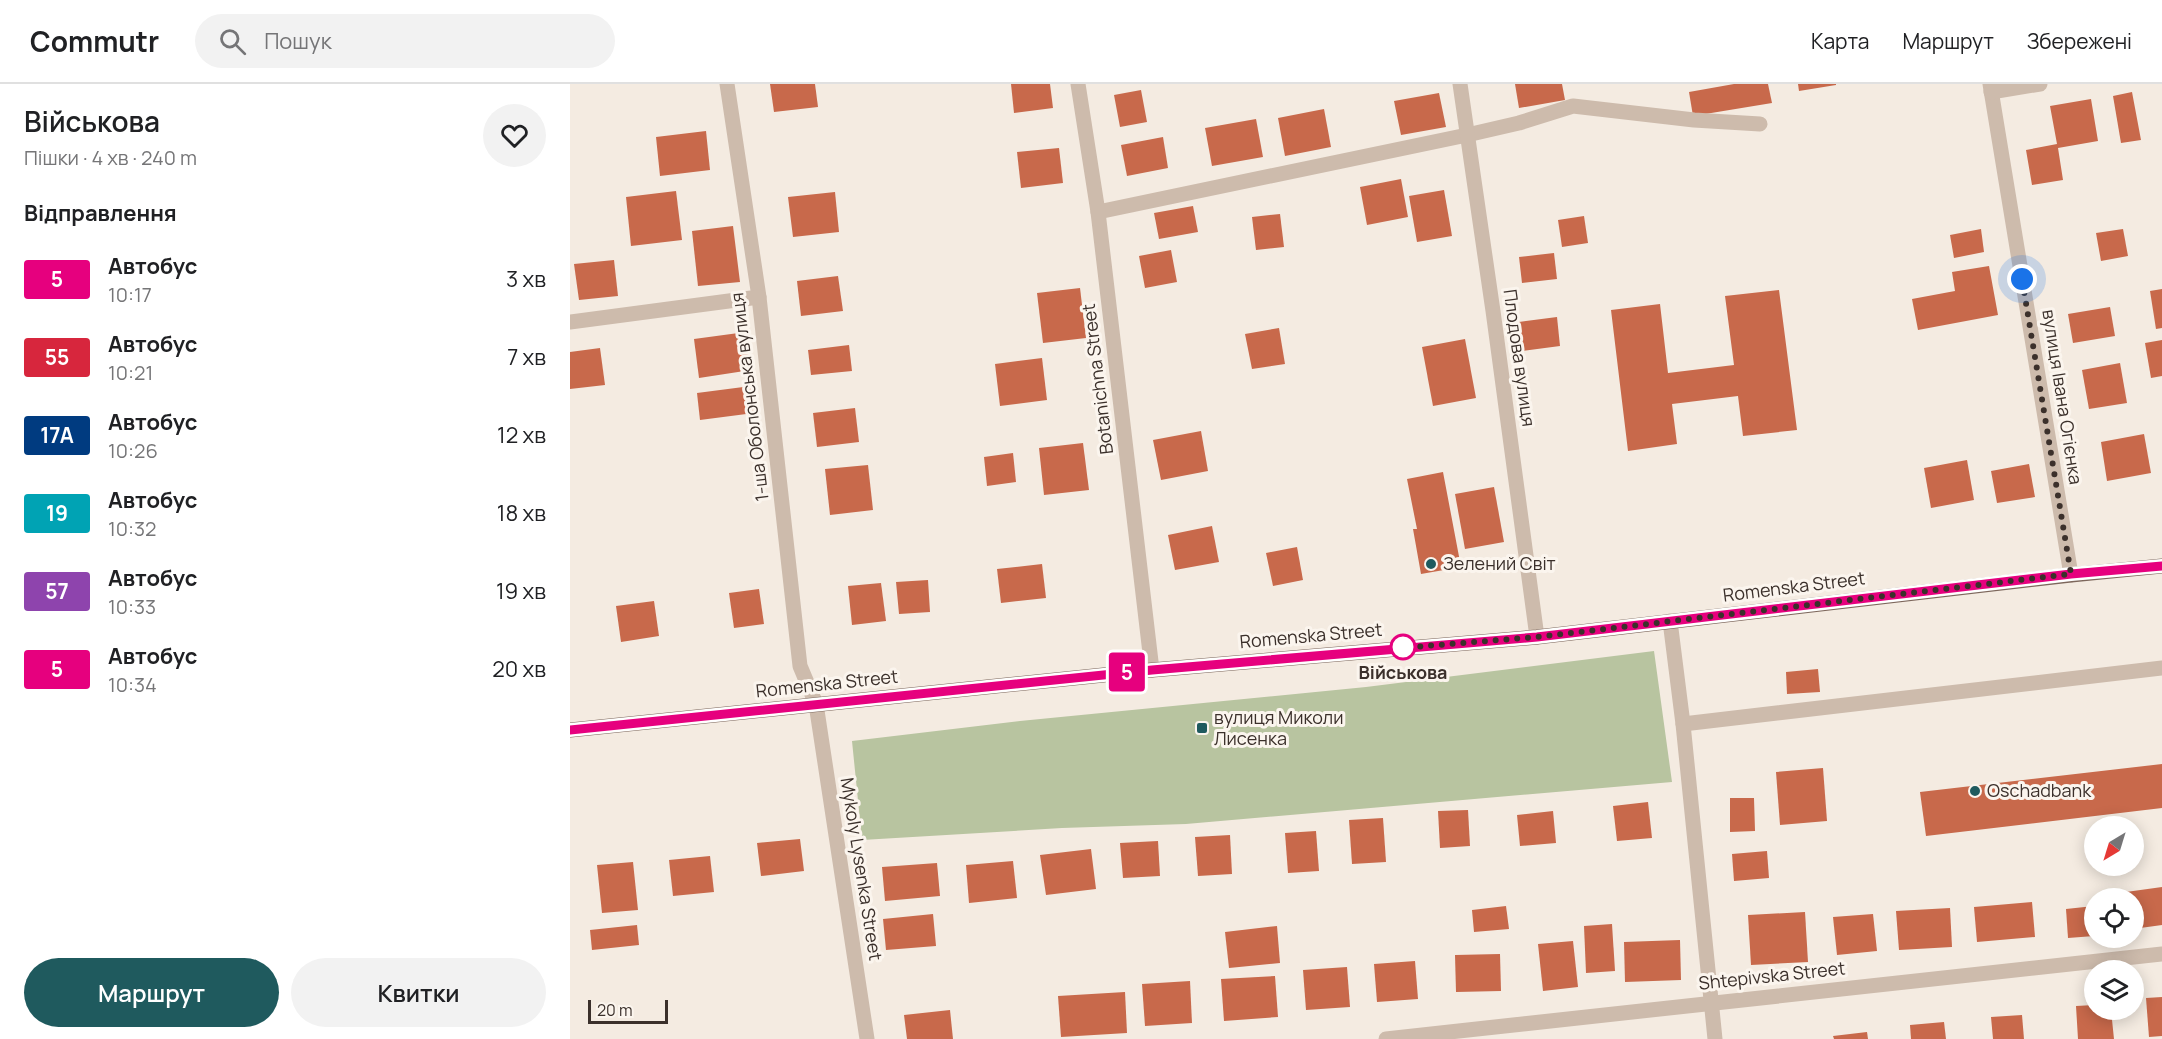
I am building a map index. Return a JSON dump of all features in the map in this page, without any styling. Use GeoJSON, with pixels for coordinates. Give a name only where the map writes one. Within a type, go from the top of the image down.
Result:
{"type":"FeatureCollection","features":[{"type":"Feature","properties":{"kind":"main road","name":"Romenska Street"},"geometry":{"type":"LineString","coordinates":[[570,730],[1152,670],[1537,637],[2071,574],[2162,566]]}},
{"type":"Feature","properties":{"kind":"street","name":"1-ша Оболонська вулиця"},"geometry":{"type":"LineString","coordinates":[[727,84],[759,297],[800,666],[816,704]]}},
{"type":"Feature","properties":{"kind":"street","name":"Botanichna Street"},"geometry":{"type":"LineString","coordinates":[[1078,84],[1098,212],[1152,670]]}},
{"type":"Feature","properties":{"kind":"street","name":"Плодова вулиця"},"geometry":{"type":"LineString","coordinates":[[1460,84],[1537,637]]}},
{"type":"Feature","properties":{"kind":"street"},"geometry":{"type":"LineString","coordinates":[[1991,88],[2040,84]]}},
{"type":"Feature","properties":{"kind":"street","name":"вулиця Івана Огієнка"},"geometry":{"type":"LineString","coordinates":[[1991,88],[2071,574]]}},
{"type":"Feature","properties":{"kind":"street"},"geometry":{"type":"LineString","coordinates":[[1098,212],[1467,135],[1520,123],[1573,106],[1694,120],[1760,124]]}},
{"type":"Feature","properties":{"kind":"street"},"geometry":{"type":"LineString","coordinates":[[570,322],[759,297]]}},
{"type":"Feature","properties":{"kind":"street"},"geometry":{"type":"LineString","coordinates":[[1670,621],[1683,724],[1715,1039]]}},
{"type":"Feature","properties":{"kind":"street"},"geometry":{"type":"LineString","coordinates":[[1683,724],[2162,668]]}},
{"type":"Feature","properties":{"kind":"street","name":"Mykoly Lysenka Street"},"geometry":{"type":"LineString","coordinates":[[816,704],[867,1039]]}},
{"type":"Feature","properties":{"kind":"street","name":"Shtepivska Street"},"geometry":{"type":"LineString","coordinates":[[1386,1039],[2162,954]]}},
{"type":"Feature","properties":{"kind":"green space"},"geometry":{"type":"Polygon","coordinates":[[[1654,651],[1672,782],[1186,824],[1062,828],[862,840],[852,741],[1020,721],[1366,687],[1654,651]]]}},
{"type":"Feature","properties":{"kind":"building"},"geometry":{"type":"Polygon","coordinates":[[[770,84],[815,84],[818,107],[774,112],[770,84]]]}},
{"type":"Feature","properties":{"kind":"building"},"geometry":{"type":"Polygon","coordinates":[[[1011,84],[1050,84],[1053,108],[1014,113],[1011,84]]]}},
{"type":"Feature","properties":{"kind":"building"},"geometry":{"type":"Polygon","coordinates":[[[1515,84],[1562,84],[1565,100],[1519,108],[1515,84]]]}},
{"type":"Feature","properties":{"kind":"building"},"geometry":{"type":"Polygon","coordinates":[[[1734,84],[1768,84],[1772,103],[1693,116],[1689,92],[1734,84]]]}},
{"type":"Feature","properties":{"kind":"building"},"geometry":{"type":"Polygon","coordinates":[[[1798,84],[1836,84],[1836,85],[1799,91],[1798,84]]]}},
{"type":"Feature","properties":{"kind":"building"},"geometry":{"type":"Polygon","coordinates":[[[1141,90],[1147,122],[1120,127],[1114,95],[1141,90]]]}},
{"type":"Feature","properties":{"kind":"building"},"geometry":{"type":"Polygon","coordinates":[[[2132,92],[2141,140],[2121,143],[2113,96],[2132,92]]]}},
{"type":"Feature","properties":{"kind":"building"},"geometry":{"type":"Polygon","coordinates":[[[1439,93],[1446,127],[1401,135],[1394,101],[1439,93]]]}},
{"type":"Feature","properties":{"kind":"building"},"geometry":{"type":"Polygon","coordinates":[[[2091,99],[2098,141],[2058,148],[2063,180],[2032,185],[2026,150],[2057,144],[2050,106],[2091,99]]]}},
{"type":"Feature","properties":{"kind":"building"},"geometry":{"type":"Polygon","coordinates":[[[1324,109],[1331,147],[1285,156],[1278,118],[1324,109]]]}},
{"type":"Feature","properties":{"kind":"building"},"geometry":{"type":"Polygon","coordinates":[[[1256,119],[1263,157],[1212,166],[1205,128],[1256,119]]]}},
{"type":"Feature","properties":{"kind":"building"},"geometry":{"type":"Polygon","coordinates":[[[706,131],[710,170],[660,176],[656,137],[706,131]]]}},
{"type":"Feature","properties":{"kind":"building"},"geometry":{"type":"Polygon","coordinates":[[[1163,137],[1168,168],[1127,176],[1121,145],[1163,137]]]}},
{"type":"Feature","properties":{"kind":"building"},"geometry":{"type":"Polygon","coordinates":[[[1059,148],[1063,183],[1021,188],[1017,152],[1059,148]]]}},
{"type":"Feature","properties":{"kind":"building"},"geometry":{"type":"Polygon","coordinates":[[[1401,179],[1408,217],[1367,225],[1360,187],[1401,179]]]}},
{"type":"Feature","properties":{"kind":"building"},"geometry":{"type":"Polygon","coordinates":[[[1444,190],[1452,236],[1417,242],[1409,196],[1444,190]]]}},
{"type":"Feature","properties":{"kind":"building"},"geometry":{"type":"Polygon","coordinates":[[[676,191],[682,240],[631,246],[626,197],[676,191]]]}},
{"type":"Feature","properties":{"kind":"building"},"geometry":{"type":"Polygon","coordinates":[[[835,192],[839,232],[793,237],[788,197],[835,192]]]}},
{"type":"Feature","properties":{"kind":"building"},"geometry":{"type":"Polygon","coordinates":[[[1193,206],[1198,232],[1159,239],[1154,213],[1193,206]]]}},
{"type":"Feature","properties":{"kind":"building"},"geometry":{"type":"Polygon","coordinates":[[[1280,214],[1284,247],[1256,250],[1252,217],[1280,214]]]}},
{"type":"Feature","properties":{"kind":"building"},"geometry":{"type":"Polygon","coordinates":[[[1584,216],[1588,243],[1562,247],[1558,220],[1584,216]]]}},
{"type":"Feature","properties":{"kind":"building"},"geometry":{"type":"Polygon","coordinates":[[[733,226],[740,282],[698,286],[692,231],[733,226]]]}},
{"type":"Feature","properties":{"kind":"building"},"geometry":{"type":"Polygon","coordinates":[[[1981,229],[1984,252],[1954,258],[1950,235],[1981,229]]]}},
{"type":"Feature","properties":{"kind":"building"},"geometry":{"type":"Polygon","coordinates":[[[2123,229],[2128,256],[2101,261],[2096,233],[2123,229]]]}},
{"type":"Feature","properties":{"kind":"building"},"geometry":{"type":"Polygon","coordinates":[[[1171,250],[1177,282],[1145,288],[1139,256],[1171,250]]]}},
{"type":"Feature","properties":{"kind":"building"},"geometry":{"type":"Polygon","coordinates":[[[1554,253],[1557,279],[1522,283],[1519,257],[1554,253]]]}},
{"type":"Feature","properties":{"kind":"building"},"geometry":{"type":"Polygon","coordinates":[[[614,260],[618,296],[579,300],[574,264],[614,260]]]}},
{"type":"Feature","properties":{"kind":"building"},"geometry":{"type":"Polygon","coordinates":[[[1989,266],[1998,315],[1918,330],[1912,299],[1955,291],[1952,272],[1989,266]]]}},
{"type":"Feature","properties":{"kind":"building"},"geometry":{"type":"Polygon","coordinates":[[[838,276],[843,311],[801,316],[797,281],[838,276]]]}},
{"type":"Feature","properties":{"kind":"building"},"geometry":{"type":"Polygon","coordinates":[[[1080,288],[1086,338],[1043,343],[1037,293],[1080,288]]]}},
{"type":"Feature","properties":{"kind":"building"},"geometry":{"type":"Polygon","coordinates":[[[2162,289],[2162,328],[2156,329],[2150,291],[2162,289]]]}},
{"type":"Feature","properties":{"kind":"building"},"geometry":{"type":"Polygon","coordinates":[[[1779,290],[1797,430],[1743,436],[1738,396],[1672,404],[1677,444],[1628,451],[1611,310],[1660,304],[1668,373],[1734,365],[1725,296],[1779,290]]]}},
{"type":"Feature","properties":{"kind":"building"},"geometry":{"type":"Polygon","coordinates":[[[2110,307],[2115,336],[2073,343],[2068,314],[2110,307]]]}},
{"type":"Feature","properties":{"kind":"building"},"geometry":{"type":"Polygon","coordinates":[[[1557,317],[1560,346],[1522,351],[1519,322],[1557,317]]]}},
{"type":"Feature","properties":{"kind":"building"},"geometry":{"type":"Polygon","coordinates":[[[1279,328],[1285,364],[1252,369],[1245,334],[1279,328]]]}},
{"type":"Feature","properties":{"kind":"building"},"geometry":{"type":"Polygon","coordinates":[[[746,332],[751,370],[699,378],[694,339],[746,332]]]}},
{"type":"Feature","properties":{"kind":"building"},"geometry":{"type":"Polygon","coordinates":[[[1465,339],[1476,398],[1433,406],[1422,347],[1465,339]]]}},
{"type":"Feature","properties":{"kind":"building"},"geometry":{"type":"Polygon","coordinates":[[[2162,340],[2162,376],[2151,378],[2145,343],[2162,340]]]}},
{"type":"Feature","properties":{"kind":"building"},"geometry":{"type":"Polygon","coordinates":[[[849,345],[852,371],[811,375],[808,350],[849,345]]]}},
{"type":"Feature","properties":{"kind":"building"},"geometry":{"type":"Polygon","coordinates":[[[600,348],[605,385],[570,389],[570,352],[600,348]]]}},
{"type":"Feature","properties":{"kind":"building"},"geometry":{"type":"Polygon","coordinates":[[[1042,358],[1047,400],[1000,406],[995,364],[1042,358]]]}},
{"type":"Feature","properties":{"kind":"building"},"geometry":{"type":"Polygon","coordinates":[[[2120,363],[2127,403],[2089,409],[2082,370],[2120,363]]]}},
{"type":"Feature","properties":{"kind":"building"},"geometry":{"type":"Polygon","coordinates":[[[751,386],[754,413],[700,420],[697,393],[751,386]]]}},
{"type":"Feature","properties":{"kind":"building"},"geometry":{"type":"Polygon","coordinates":[[[855,408],[859,442],[817,447],[813,413],[855,408]]]}},
{"type":"Feature","properties":{"kind":"building"},"geometry":{"type":"Polygon","coordinates":[[[1201,431],[1208,471],[1161,480],[1153,440],[1201,431]]]}},
{"type":"Feature","properties":{"kind":"building"},"geometry":{"type":"Polygon","coordinates":[[[2144,434],[2151,473],[2107,481],[2101,442],[2144,434]]]}},
{"type":"Feature","properties":{"kind":"building"},"geometry":{"type":"Polygon","coordinates":[[[1083,443],[1089,490],[1044,495],[1039,448],[1083,443]]]}},
{"type":"Feature","properties":{"kind":"building"},"geometry":{"type":"Polygon","coordinates":[[[1013,453],[1016,482],[987,486],[984,457],[1013,453]]]}},
{"type":"Feature","properties":{"kind":"building"},"geometry":{"type":"Polygon","coordinates":[[[1967,460],[1974,500],[1931,508],[1924,468],[1967,460]]]}},
{"type":"Feature","properties":{"kind":"building"},"geometry":{"type":"Polygon","coordinates":[[[2029,464],[2035,497],[1997,503],[1991,471],[2029,464]]]}},
{"type":"Feature","properties":{"kind":"building"},"geometry":{"type":"Polygon","coordinates":[[[868,465],[873,510],[830,515],[825,469],[868,465]]]}},
{"type":"Feature","properties":{"kind":"building"},"geometry":{"type":"Polygon","coordinates":[[[1443,472],[1461,567],[1421,574],[1413,529],[1417,529],[1407,479],[1443,472]]]}},
{"type":"Feature","properties":{"kind":"building"},"geometry":{"type":"Polygon","coordinates":[[[1494,487],[1504,542],[1465,549],[1455,494],[1494,487]]]}},
{"type":"Feature","properties":{"kind":"building"},"geometry":{"type":"Polygon","coordinates":[[[1212,526],[1219,562],[1175,570],[1168,535],[1212,526]]]}},
{"type":"Feature","properties":{"kind":"building"},"geometry":{"type":"Polygon","coordinates":[[[1297,547],[1303,580],[1273,586],[1266,553],[1297,547]]]}},
{"type":"Feature","properties":{"kind":"building"},"geometry":{"type":"Polygon","coordinates":[[[1042,564],[1046,598],[1001,603],[997,569],[1042,564]]]}},
{"type":"Feature","properties":{"kind":"building"},"geometry":{"type":"Polygon","coordinates":[[[928,580],[930,612],[899,614],[896,582],[928,580]]]}},
{"type":"Feature","properties":{"kind":"building"},"geometry":{"type":"Polygon","coordinates":[[[881,583],[886,621],[852,625],[848,586],[881,583]]]}},
{"type":"Feature","properties":{"kind":"building"},"geometry":{"type":"Polygon","coordinates":[[[759,589],[764,624],[734,628],[729,593],[759,589]]]}},
{"type":"Feature","properties":{"kind":"building"},"geometry":{"type":"Polygon","coordinates":[[[654,601],[659,636],[621,642],[616,606],[654,601]]]}},
{"type":"Feature","properties":{"kind":"building"},"geometry":{"type":"Polygon","coordinates":[[[1818,669],[1820,692],[1787,694],[1786,672],[1818,669]]]}},
{"type":"Feature","properties":{"kind":"building"},"geometry":{"type":"Polygon","coordinates":[[[2162,764],[2162,808],[1926,836],[1920,792],[2162,764]]]}},
{"type":"Feature","properties":{"kind":"building"},"geometry":{"type":"Polygon","coordinates":[[[1823,768],[1827,821],[1780,825],[1776,772],[1823,768]]]}},
{"type":"Feature","properties":{"kind":"building"},"geometry":{"type":"Polygon","coordinates":[[[1730,798],[1754,798],[1755,831],[1730,832],[1730,798]]]}},
{"type":"Feature","properties":{"kind":"building"},"geometry":{"type":"Polygon","coordinates":[[[1648,802],[1652,838],[1617,841],[1613,806],[1648,802]]]}},
{"type":"Feature","properties":{"kind":"building"},"geometry":{"type":"Polygon","coordinates":[[[1468,810],[1470,846],[1440,848],[1438,811],[1468,810]]]}},
{"type":"Feature","properties":{"kind":"building"},"geometry":{"type":"Polygon","coordinates":[[[1553,811],[1556,843],[1520,846],[1517,815],[1553,811]]]}},
{"type":"Feature","properties":{"kind":"building"},"geometry":{"type":"Polygon","coordinates":[[[1383,818],[1386,862],[1352,864],[1349,820],[1383,818]]]}},
{"type":"Feature","properties":{"kind":"building"},"geometry":{"type":"Polygon","coordinates":[[[1316,831],[1319,871],[1288,873],[1285,833],[1316,831]]]}},
{"type":"Feature","properties":{"kind":"building"},"geometry":{"type":"Polygon","coordinates":[[[1230,835],[1232,874],[1198,876],[1195,837],[1230,835]]]}},
{"type":"Feature","properties":{"kind":"building"},"geometry":{"type":"Polygon","coordinates":[[[800,839],[804,871],[761,876],[757,843],[800,839]]]}},
{"type":"Feature","properties":{"kind":"building"},"geometry":{"type":"Polygon","coordinates":[[[1158,841],[1160,876],[1123,878],[1120,843],[1158,841]]]}},
{"type":"Feature","properties":{"kind":"building"},"geometry":{"type":"Polygon","coordinates":[[[1091,849],[1096,889],[1046,895],[1040,855],[1091,849]]]}},
{"type":"Feature","properties":{"kind":"building"},"geometry":{"type":"Polygon","coordinates":[[[1767,851],[1769,878],[1734,881],[1732,854],[1767,851]]]}},
{"type":"Feature","properties":{"kind":"building"},"geometry":{"type":"Polygon","coordinates":[[[710,856],[714,892],[673,896],[669,860],[710,856]]]}},
{"type":"Feature","properties":{"kind":"building"},"geometry":{"type":"Polygon","coordinates":[[[1013,861],[1017,898],[969,903],[966,865],[1013,861]]]}},
{"type":"Feature","properties":{"kind":"building"},"geometry":{"type":"Polygon","coordinates":[[[633,862],[638,910],[602,913],[597,865],[633,862]]]}},
{"type":"Feature","properties":{"kind":"building"},"geometry":{"type":"Polygon","coordinates":[[[937,863],[940,896],[885,901],[882,867],[937,863]]]}},
{"type":"Feature","properties":{"kind":"building"},"geometry":{"type":"Polygon","coordinates":[[[2162,887],[2162,925],[2144,927],[2144,890],[2162,887]]]}},
{"type":"Feature","properties":{"kind":"building"},"geometry":{"type":"Polygon","coordinates":[[[2032,902],[2035,937],[1977,942],[1974,907],[2032,902]]]}},
{"type":"Feature","properties":{"kind":"building"},"geometry":{"type":"Polygon","coordinates":[[[1506,906],[1509,929],[1474,932],[1472,910],[1506,906]]]}},
{"type":"Feature","properties":{"kind":"building"},"geometry":{"type":"Polygon","coordinates":[[[2084,907],[2084,937],[2068,938],[2066,909],[2084,907]]]}},
{"type":"Feature","properties":{"kind":"building"},"geometry":{"type":"Polygon","coordinates":[[[1950,908],[1952,947],[1899,950],[1896,911],[1950,908]]]}},
{"type":"Feature","properties":{"kind":"building"},"geometry":{"type":"Polygon","coordinates":[[[1805,912],[1808,962],[1751,965],[1748,915],[1805,912]]]}},
{"type":"Feature","properties":{"kind":"building"},"geometry":{"type":"Polygon","coordinates":[[[933,914],[936,946],[886,950],[883,919],[933,914]]]}},
{"type":"Feature","properties":{"kind":"building"},"geometry":{"type":"Polygon","coordinates":[[[1873,914],[1877,951],[1837,955],[1833,917],[1873,914]]]}},
{"type":"Feature","properties":{"kind":"building"},"geometry":{"type":"Polygon","coordinates":[[[1612,924],[1615,971],[1586,973],[1584,926],[1612,924]]]}},
{"type":"Feature","properties":{"kind":"building"},"geometry":{"type":"Polygon","coordinates":[[[637,925],[639,945],[592,950],[590,930],[637,925]]]}},
{"type":"Feature","properties":{"kind":"building"},"geometry":{"type":"Polygon","coordinates":[[[1277,926],[1280,963],[1229,968],[1225,932],[1277,926]]]}},
{"type":"Feature","properties":{"kind":"building"},"geometry":{"type":"Polygon","coordinates":[[[1680,940],[1681,980],[1625,982],[1624,942],[1680,940]]]}},
{"type":"Feature","properties":{"kind":"building"},"geometry":{"type":"Polygon","coordinates":[[[1573,941],[1578,987],[1543,991],[1538,944],[1573,941]]]}},
{"type":"Feature","properties":{"kind":"building"},"geometry":{"type":"Polygon","coordinates":[[[1500,954],[1501,991],[1456,992],[1455,955],[1500,954]]]}},
{"type":"Feature","properties":{"kind":"building"},"geometry":{"type":"Polygon","coordinates":[[[1415,961],[1418,999],[1377,1002],[1374,964],[1415,961]]]}},
{"type":"Feature","properties":{"kind":"building"},"geometry":{"type":"Polygon","coordinates":[[[1347,967],[1350,1007],[1306,1010],[1303,970],[1347,967]]]}},
{"type":"Feature","properties":{"kind":"building"},"geometry":{"type":"Polygon","coordinates":[[[1275,976],[1278,1017],[1224,1021],[1221,979],[1275,976]]]}},
{"type":"Feature","properties":{"kind":"building"},"geometry":{"type":"Polygon","coordinates":[[[1190,981],[1192,1023],[1145,1026],[1142,984],[1190,981]]]}},
{"type":"Feature","properties":{"kind":"building"},"geometry":{"type":"Polygon","coordinates":[[[1125,992],[1127,1033],[1061,1037],[1058,996],[1125,992]]]}},
{"type":"Feature","properties":{"kind":"building"},"geometry":{"type":"Polygon","coordinates":[[[2162,997],[2162,1036],[2149,1037],[2146,998],[2162,997]]]}},
{"type":"Feature","properties":{"kind":"building"},"geometry":{"type":"Polygon","coordinates":[[[2076,1006],[2084,1006],[2084,1020],[2112,1020],[2114,1039],[2078,1039],[2076,1006]]]}},
{"type":"Feature","properties":{"kind":"building"},"geometry":{"type":"Polygon","coordinates":[[[950,1010],[953,1039],[907,1039],[904,1015],[950,1010]]]}},
{"type":"Feature","properties":{"kind":"building"},"geometry":{"type":"Polygon","coordinates":[[[2022,1015],[2024,1039],[1993,1039],[1991,1017],[2022,1015]]]}},
{"type":"Feature","properties":{"kind":"building"},"geometry":{"type":"Polygon","coordinates":[[[1944,1022],[1946,1039],[1911,1039],[1910,1025],[1944,1022]]]}},
{"type":"Feature","properties":{"kind":"building"},"geometry":{"type":"Polygon","coordinates":[[[1867,1032],[1868,1039],[1834,1039],[1833,1036],[1867,1032]]]}},
{"type":"Feature","properties":{"kind":"bus line","name":"5"},"geometry":{"type":"LineString","coordinates":[[570,730],[1152,670],[1537,637],[2071,574],[2162,566]]}},
{"type":"Feature","properties":{"kind":"place","name":"Зелений Світ"},"geometry":{"type":"Point","coordinates":[1431,564]}},
{"type":"Feature","properties":{"kind":"place","name":"Військова"},"geometry":{"type":"Point","coordinates":[1403,647]}},
{"type":"Feature","properties":{"kind":"place","name":"вулиця Миколи Лисенка"},"geometry":{"type":"Point","coordinates":[1202,728]}},
{"type":"Feature","properties":{"kind":"place","name":"Oschadbank"},"geometry":{"type":"Point","coordinates":[1975,791]}},
{"type":"Feature","properties":{"kind":"route"},"geometry":{"type":"LineString","coordinates":[[1403,647],[1401,648],[1537,637],[2071,574],[2022,279]]}}]}
